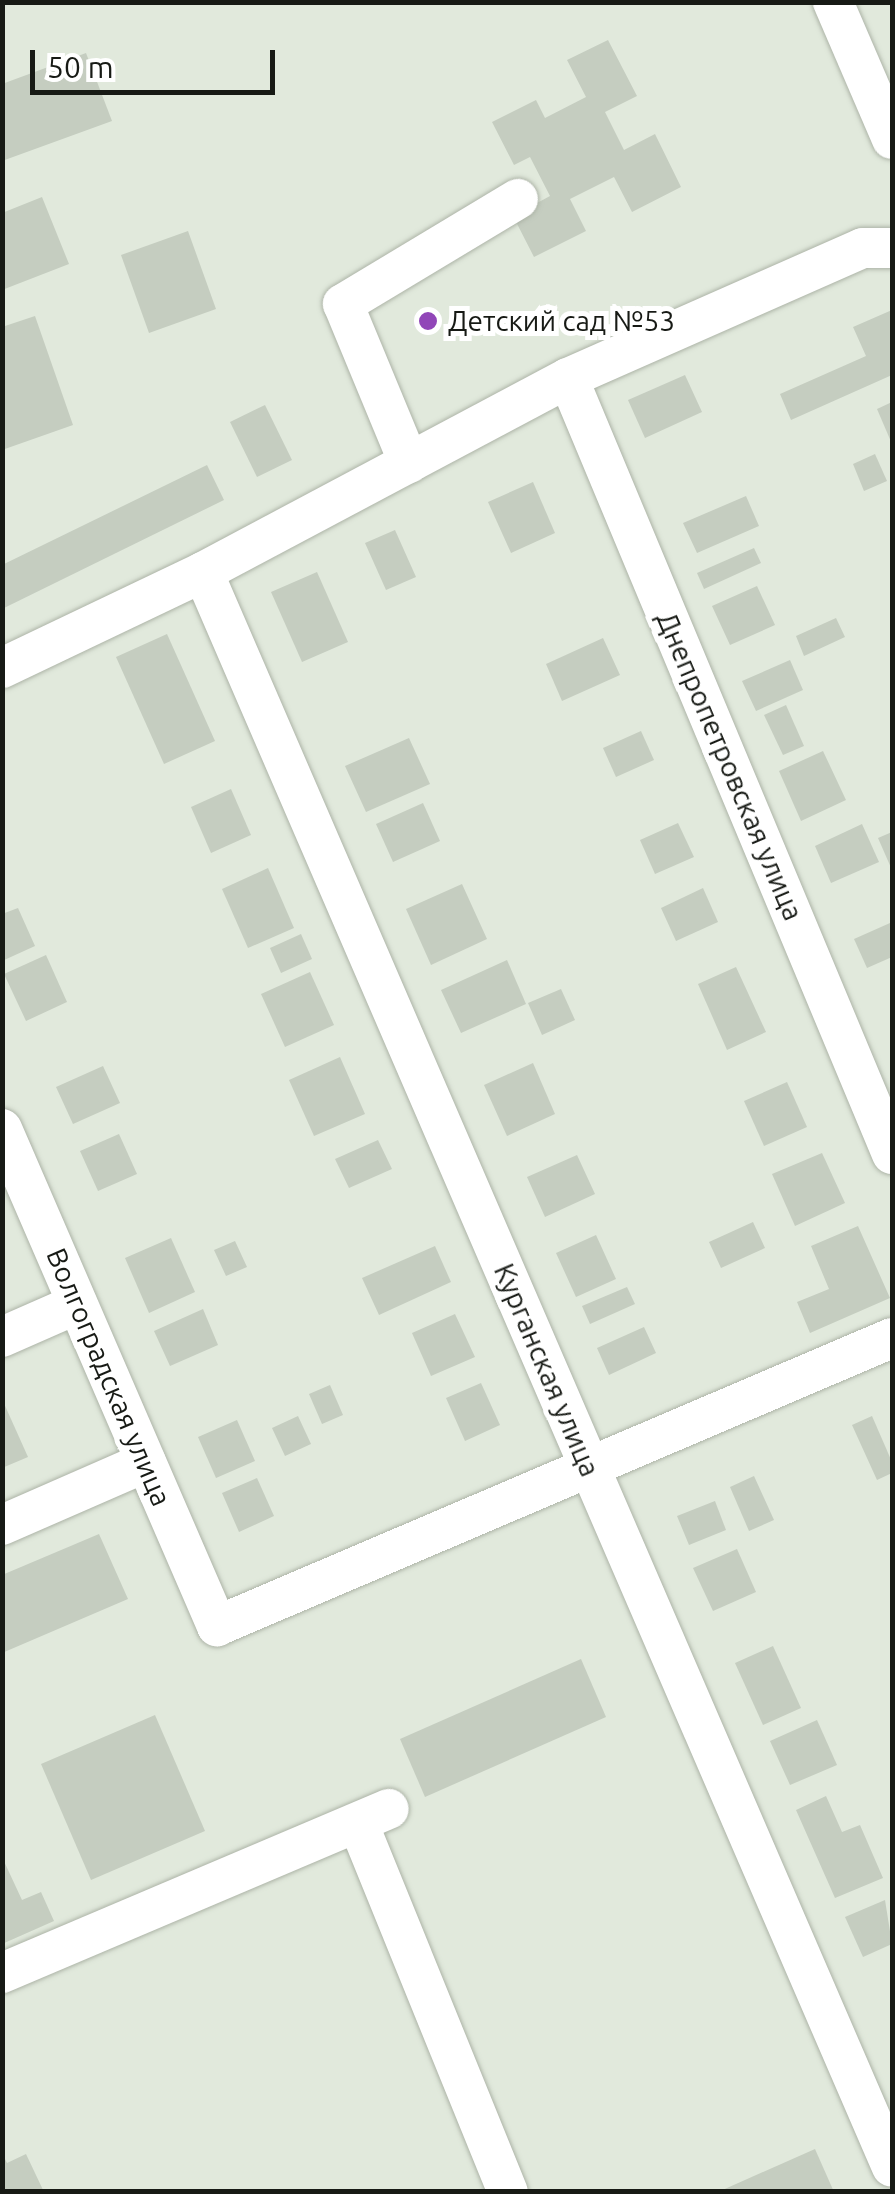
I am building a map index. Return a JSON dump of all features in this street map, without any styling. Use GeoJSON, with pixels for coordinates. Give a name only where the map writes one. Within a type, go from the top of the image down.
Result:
{"type":"FeatureCollection","features":[{"type":"Feature","properties":{"kind":"street"},"geometry":{"type":"LineString","coordinates":[[833,2],[892,138]]}},
{"type":"Feature","properties":{"kind":"street"},"geometry":{"type":"LineString","coordinates":[[409,463],[343,304],[518,199]]}},
{"type":"Feature","properties":{"kind":"street"},"geometry":{"type":"LineString","coordinates":[[2,668],[203,572],[568,378],[863,248],[892,248]]}},
{"type":"Feature","properties":{"kind":"street","name":"Днепропетровская улица"},"geometry":{"type":"LineString","coordinates":[[568,378],[892,1154]]}},
{"type":"Feature","properties":{"kind":"street","name":"Курганская улица"},"geometry":{"type":"LineString","coordinates":[[203,572],[892,2167]]}},
{"type":"Feature","properties":{"kind":"street","name":"Волгоградская улица"},"geometry":{"type":"LineString","coordinates":[[2,1128],[217,1626],[588,1468]]}},
{"type":"Feature","properties":{"kind":"street"},"geometry":{"type":"LineString","coordinates":[[2,1337],[77,1304]]}},
{"type":"Feature","properties":{"kind":"street"},"geometry":{"type":"LineString","coordinates":[[588,1468],[892,1338]]}},
{"type":"Feature","properties":{"kind":"street"},"geometry":{"type":"LineString","coordinates":[[2,1526],[146,1462]]}},
{"type":"Feature","properties":{"kind":"street"},"geometry":{"type":"LineString","coordinates":[[2,1973],[373,1816],[508,2192]]}},
{"type":"Feature","properties":{"kind":"building"},"geometry":{"type":"Polygon","coordinates":[[[608,40],[637,96],[605,112],[624,150],[655,134],[681,187],[632,212],[614,177],[570,199],[586,231],[534,257],[513,216],[550,196],[530,157],[514,165],[492,122],[536,100],[545,118],[586,97],[567,60],[608,40]]]}},
{"type":"Feature","properties":{"kind":"building"},"geometry":{"type":"Polygon","coordinates":[[[86,53],[112,121],[2,161],[2,84],[86,53]]]}},
{"type":"Feature","properties":{"kind":"building"},"geometry":{"type":"Polygon","coordinates":[[[42,197],[69,264],[2,290],[2,213],[42,197]]]}},
{"type":"Feature","properties":{"kind":"building"},"geometry":{"type":"Polygon","coordinates":[[[188,231],[216,309],[149,333],[121,255],[188,231]]]}},
{"type":"Feature","properties":{"kind":"building"},"geometry":{"type":"Polygon","coordinates":[[[892,310],[892,375],[791,420],[780,394],[866,356],[853,327],[892,310]]]}},
{"type":"Feature","properties":{"kind":"building"},"geometry":{"type":"Polygon","coordinates":[[[35,316],[73,425],[2,450],[2,327],[35,316]]]}},
{"type":"Feature","properties":{"kind":"building"},"geometry":{"type":"Polygon","coordinates":[[[685,375],[702,412],[645,438],[628,400],[685,375]]]}},
{"type":"Feature","properties":{"kind":"building"},"geometry":{"type":"Polygon","coordinates":[[[892,402],[892,444],[877,409],[892,402]]]}},
{"type":"Feature","properties":{"kind":"building"},"geometry":{"type":"Polygon","coordinates":[[[265,405],[292,460],[257,477],[230,422],[265,405]]]}},
{"type":"Feature","properties":{"kind":"building"},"geometry":{"type":"Polygon","coordinates":[[[875,454],[887,481],[864,491],[853,464],[875,454]]]}},
{"type":"Feature","properties":{"kind":"building"},"geometry":{"type":"Polygon","coordinates":[[[207,465],[224,500],[2,609],[2,565],[207,465]]]}},
{"type":"Feature","properties":{"kind":"building"},"geometry":{"type":"Polygon","coordinates":[[[533,482],[555,533],[511,553],[488,502],[533,482]]]}},
{"type":"Feature","properties":{"kind":"building"},"geometry":{"type":"Polygon","coordinates":[[[746,496],[759,526],[697,553],[683,523],[746,496]]]}},
{"type":"Feature","properties":{"kind":"building"},"geometry":{"type":"Polygon","coordinates":[[[395,530],[416,577],[386,590],[365,543],[395,530]]]}},
{"type":"Feature","properties":{"kind":"building"},"geometry":{"type":"Polygon","coordinates":[[[754,548],[761,563],[704,589],[697,573],[754,548]]]}},
{"type":"Feature","properties":{"kind":"building"},"geometry":{"type":"Polygon","coordinates":[[[317,572],[348,642],[302,662],[271,592],[317,572]]]}},
{"type":"Feature","properties":{"kind":"building"},"geometry":{"type":"Polygon","coordinates":[[[757,586],[775,625],[730,645],[712,606],[757,586]]]}},
{"type":"Feature","properties":{"kind":"building"},"geometry":{"type":"Polygon","coordinates":[[[836,618],[845,637],[804,656],[796,636],[836,618]]]}},
{"type":"Feature","properties":{"kind":"building"},"geometry":{"type":"Polygon","coordinates":[[[167,634],[215,741],[164,764],[116,657],[167,634]]]}},
{"type":"Feature","properties":{"kind":"building"},"geometry":{"type":"Polygon","coordinates":[[[603,638],[620,675],[562,701],[546,664],[603,638]]]}},
{"type":"Feature","properties":{"kind":"building"},"geometry":{"type":"Polygon","coordinates":[[[790,660],[803,690],[756,711],[742,681],[790,660]]]}},
{"type":"Feature","properties":{"kind":"building"},"geometry":{"type":"Polygon","coordinates":[[[786,705],[804,746],[783,755],[764,715],[786,705]]]}},
{"type":"Feature","properties":{"kind":"building"},"geometry":{"type":"Polygon","coordinates":[[[641,731],[654,760],[616,777],[603,748],[641,731]]]}},
{"type":"Feature","properties":{"kind":"building"},"geometry":{"type":"Polygon","coordinates":[[[409,738],[430,784],[366,812],[345,766],[409,738]]]}},
{"type":"Feature","properties":{"kind":"building"},"geometry":{"type":"Polygon","coordinates":[[[823,751],[846,800],[801,821],[779,771],[823,751]]]}},
{"type":"Feature","properties":{"kind":"building"},"geometry":{"type":"Polygon","coordinates":[[[231,789],[251,835],[211,853],[191,807],[231,789]]]}},
{"type":"Feature","properties":{"kind":"building"},"geometry":{"type":"Polygon","coordinates":[[[423,803],[440,841],[393,862],[376,824],[423,803]]]}},
{"type":"Feature","properties":{"kind":"building"},"geometry":{"type":"Polygon","coordinates":[[[678,823],[694,857],[655,874],[640,840],[678,823]]]}},
{"type":"Feature","properties":{"kind":"building"},"geometry":{"type":"Polygon","coordinates":[[[862,824],[879,862],[831,883],[815,846],[862,824]]]}},
{"type":"Feature","properties":{"kind":"building"},"geometry":{"type":"Polygon","coordinates":[[[892,832],[892,870],[878,838],[892,832]]]}},
{"type":"Feature","properties":{"kind":"building"},"geometry":{"type":"Polygon","coordinates":[[[268,868],[294,928],[248,948],[222,889],[268,868]]]}},
{"type":"Feature","properties":{"kind":"building"},"geometry":{"type":"Polygon","coordinates":[[[462,884],[487,939],[431,965],[406,909],[462,884]]]}},
{"type":"Feature","properties":{"kind":"building"},"geometry":{"type":"Polygon","coordinates":[[[703,888],[718,922],[676,941],[661,908],[703,888]]]}},
{"type":"Feature","properties":{"kind":"building"},"geometry":{"type":"Polygon","coordinates":[[[18,908],[35,946],[2,961],[2,914],[18,908]]]}},
{"type":"Feature","properties":{"kind":"building"},"geometry":{"type":"Polygon","coordinates":[[[890,923],[892,957],[867,968],[854,939],[890,923]]]}},
{"type":"Feature","properties":{"kind":"building"},"geometry":{"type":"Polygon","coordinates":[[[301,934],[312,959],[281,973],[270,948],[301,934]]]}},
{"type":"Feature","properties":{"kind":"building"},"geometry":{"type":"Polygon","coordinates":[[[46,955],[67,1002],[26,1021],[4,974],[46,955]]]}},
{"type":"Feature","properties":{"kind":"building"},"geometry":{"type":"Polygon","coordinates":[[[507,960],[526,1004],[461,1033],[441,990],[507,960]]]}},
{"type":"Feature","properties":{"kind":"building"},"geometry":{"type":"Polygon","coordinates":[[[736,967],[766,1032],[727,1050],[698,984],[736,967]]]}},
{"type":"Feature","properties":{"kind":"building"},"geometry":{"type":"Polygon","coordinates":[[[310,972],[334,1025],[285,1047],[261,994],[310,972]]]}},
{"type":"Feature","properties":{"kind":"building"},"geometry":{"type":"Polygon","coordinates":[[[561,989],[575,1020],[542,1035],[528,1003],[561,989]]]}},
{"type":"Feature","properties":{"kind":"building"},"geometry":{"type":"Polygon","coordinates":[[[340,1057],[365,1114],[314,1136],[289,1080],[340,1057]]]}},
{"type":"Feature","properties":{"kind":"building"},"geometry":{"type":"Polygon","coordinates":[[[533,1063],[555,1114],[507,1136],[484,1085],[533,1063]]]}},
{"type":"Feature","properties":{"kind":"building"},"geometry":{"type":"Polygon","coordinates":[[[103,1066],[120,1103],[73,1124],[56,1087],[103,1066]]]}},
{"type":"Feature","properties":{"kind":"building"},"geometry":{"type":"Polygon","coordinates":[[[787,1082],[807,1127],[764,1146],[744,1101],[787,1082]]]}},
{"type":"Feature","properties":{"kind":"building"},"geometry":{"type":"Polygon","coordinates":[[[119,1134],[137,1174],[98,1191],[80,1151],[119,1134]]]}},
{"type":"Feature","properties":{"kind":"building"},"geometry":{"type":"Polygon","coordinates":[[[378,1140],[392,1169],[349,1188],[335,1159],[378,1140]]]}},
{"type":"Feature","properties":{"kind":"building"},"geometry":{"type":"Polygon","coordinates":[[[822,1153],[845,1203],[795,1226],[772,1174],[822,1153]]]}},
{"type":"Feature","properties":{"kind":"building"},"geometry":{"type":"Polygon","coordinates":[[[577,1155],[595,1194],[545,1217],[527,1177],[577,1155]]]}},
{"type":"Feature","properties":{"kind":"building"},"geometry":{"type":"Polygon","coordinates":[[[753,1222],[765,1248],[721,1268],[709,1242],[753,1222]]]}},
{"type":"Feature","properties":{"kind":"building"},"geometry":{"type":"Polygon","coordinates":[[[858,1226],[890,1298],[810,1333],[797,1302],[829,1289],[811,1246],[858,1226]]]}},
{"type":"Feature","properties":{"kind":"building"},"geometry":{"type":"Polygon","coordinates":[[[596,1235],[616,1279],[576,1297],[556,1253],[596,1235]]]}},
{"type":"Feature","properties":{"kind":"building"},"geometry":{"type":"Polygon","coordinates":[[[171,1238],[195,1292],[149,1313],[125,1258],[171,1238]]]}},
{"type":"Feature","properties":{"kind":"building"},"geometry":{"type":"Polygon","coordinates":[[[235,1241],[247,1267],[226,1276],[214,1250],[235,1241]]]}},
{"type":"Feature","properties":{"kind":"building"},"geometry":{"type":"Polygon","coordinates":[[[435,1246],[451,1282],[379,1315],[362,1278],[435,1246]]]}},
{"type":"Feature","properties":{"kind":"building"},"geometry":{"type":"Polygon","coordinates":[[[627,1287],[635,1304],[590,1324],[582,1306],[627,1287]]]}},
{"type":"Feature","properties":{"kind":"building"},"geometry":{"type":"Polygon","coordinates":[[[203,1309],[218,1345],[170,1366],[154,1331],[203,1309]]]}},
{"type":"Feature","properties":{"kind":"building"},"geometry":{"type":"Polygon","coordinates":[[[455,1314],[475,1357],[431,1376],[412,1333],[455,1314]]]}},
{"type":"Feature","properties":{"kind":"building"},"geometry":{"type":"Polygon","coordinates":[[[644,1327],[656,1353],[609,1375],[597,1348],[644,1327]]]}},
{"type":"Feature","properties":{"kind":"building"},"geometry":{"type":"Polygon","coordinates":[[[481,1383],[500,1425],[465,1441],[446,1398],[481,1383]]]}},
{"type":"Feature","properties":{"kind":"building"},"geometry":{"type":"Polygon","coordinates":[[[330,1385],[343,1415],[322,1424],[309,1394],[330,1385]]]}},
{"type":"Feature","properties":{"kind":"building"},"geometry":{"type":"Polygon","coordinates":[[[2,1399],[28,1457],[2,1468],[2,1399]]]}},
{"type":"Feature","properties":{"kind":"building"},"geometry":{"type":"Polygon","coordinates":[[[298,1416],[311,1444],[285,1456],[272,1428],[298,1416]]]}},
{"type":"Feature","properties":{"kind":"building"},"geometry":{"type":"Polygon","coordinates":[[[872,1416],[892,1462],[892,1473],[877,1480],[852,1425],[872,1416]]]}},
{"type":"Feature","properties":{"kind":"building"},"geometry":{"type":"Polygon","coordinates":[[[237,1420],[255,1461],[216,1478],[198,1437],[237,1420]]]}},
{"type":"Feature","properties":{"kind":"building"},"geometry":{"type":"Polygon","coordinates":[[[754,1476],[774,1520],[749,1531],[730,1487],[754,1476]]]}},
{"type":"Feature","properties":{"kind":"building"},"geometry":{"type":"Polygon","coordinates":[[[257,1478],[274,1516],[239,1532],[222,1493],[257,1478]]]}},
{"type":"Feature","properties":{"kind":"building"},"geometry":{"type":"Polygon","coordinates":[[[715,1501],[726,1530],[689,1545],[677,1516],[715,1501]]]}},
{"type":"Feature","properties":{"kind":"building"},"geometry":{"type":"Polygon","coordinates":[[[99,1534],[128,1599],[2,1653],[2,1575],[99,1534]]]}},
{"type":"Feature","properties":{"kind":"building"},"geometry":{"type":"Polygon","coordinates":[[[737,1549],[756,1592],[713,1611],[693,1568],[737,1549]]]}},
{"type":"Feature","properties":{"kind":"building"},"geometry":{"type":"Polygon","coordinates":[[[773,1646],[801,1708],[763,1725],[735,1663],[773,1646]]]}},
{"type":"Feature","properties":{"kind":"building"},"geometry":{"type":"Polygon","coordinates":[[[581,1659],[606,1717],[425,1797],[400,1739],[581,1659]]]}},
{"type":"Feature","properties":{"kind":"building"},"geometry":{"type":"Polygon","coordinates":[[[155,1715],[205,1831],[91,1880],[41,1764],[155,1715]]]}},
{"type":"Feature","properties":{"kind":"building"},"geometry":{"type":"Polygon","coordinates":[[[817,1720],[837,1765],[790,1785],[770,1741],[817,1720]]]}},
{"type":"Feature","properties":{"kind":"building"},"geometry":{"type":"Polygon","coordinates":[[[826,1796],[842,1832],[860,1825],[883,1878],[835,1898],[796,1810],[826,1796]]]}},
{"type":"Feature","properties":{"kind":"building"},"geometry":{"type":"Polygon","coordinates":[[[2,1857],[22,1900],[41,1892],[54,1921],[2,1944],[2,1857]]]}},
{"type":"Feature","properties":{"kind":"building"},"geometry":{"type":"Polygon","coordinates":[[[885,1900],[892,1944],[863,1957],[845,1917],[885,1900]]]}},
{"type":"Feature","properties":{"kind":"building"},"geometry":{"type":"Polygon","coordinates":[[[815,2149],[834,2192],[718,2192],[815,2149]]]}},
{"type":"Feature","properties":{"kind":"building"},"geometry":{"type":"Polygon","coordinates":[[[2,2153],[7,2163],[26,2154],[44,2192],[2,2192],[2,2153]]]}},
{"type":"Feature","properties":{"kind":"place","name":"Детский сад №53"},"geometry":{"type":"Point","coordinates":[428,321]}}]}
